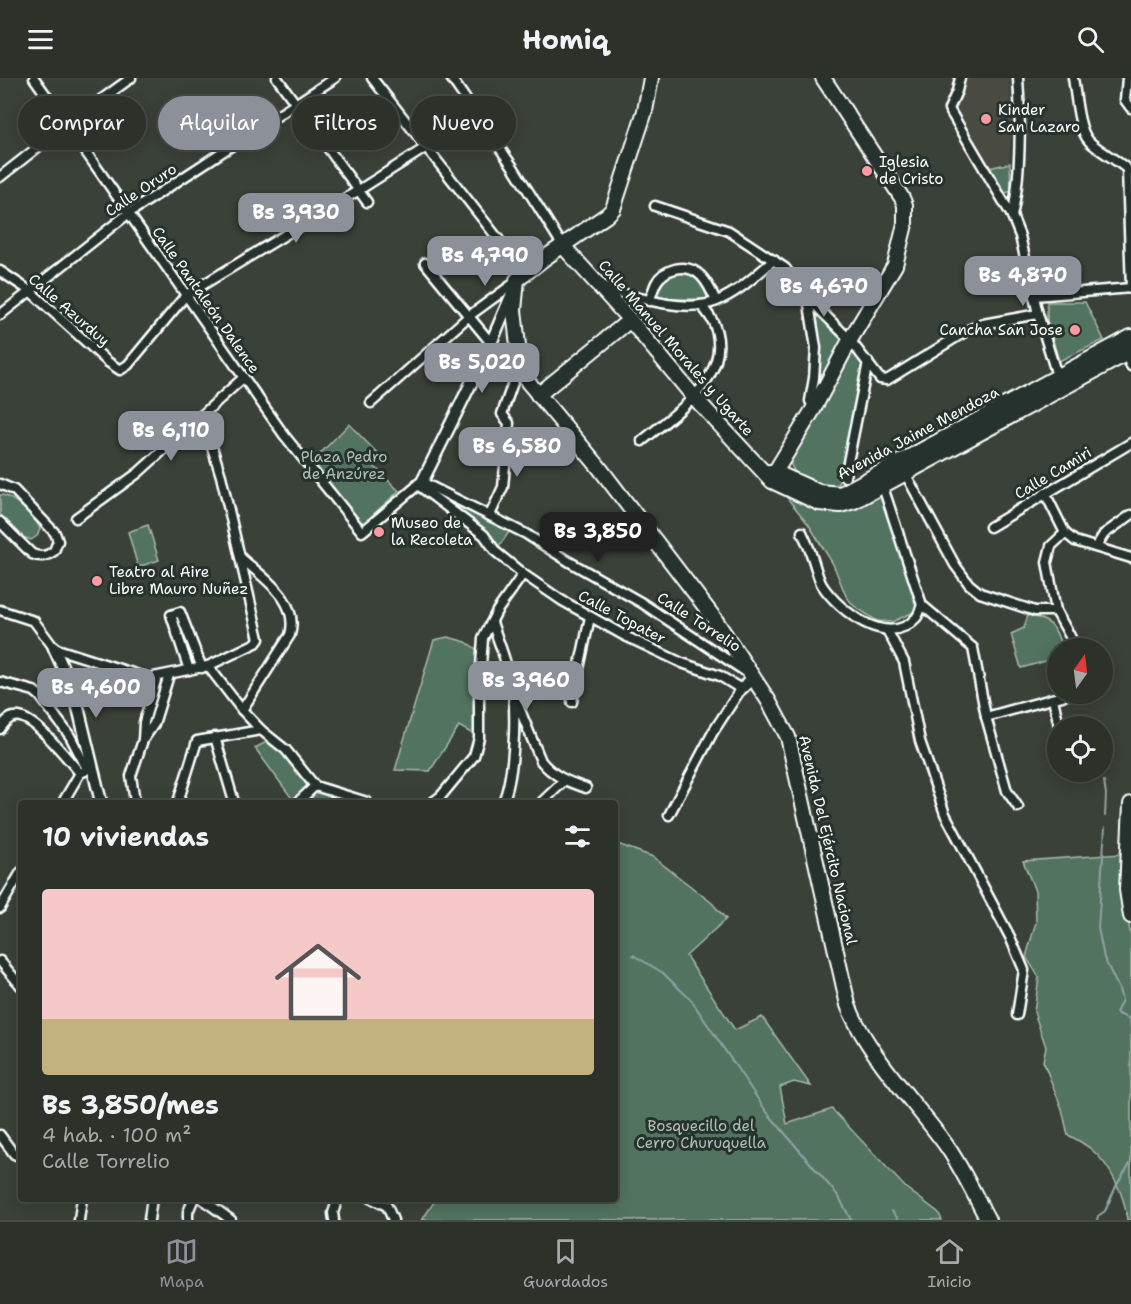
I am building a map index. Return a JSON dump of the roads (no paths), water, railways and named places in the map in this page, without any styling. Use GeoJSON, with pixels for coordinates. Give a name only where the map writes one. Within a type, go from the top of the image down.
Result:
{"type":"FeatureCollection","features":[{"type":"Feature","properties":{"kind":"main road"},"geometry":{"type":"LineString","coordinates":[[521,277],[608,215],[614,208],[645,111],[651,78]]}},
{"type":"Feature","properties":{"kind":"main road"},"geometry":{"type":"LineString","coordinates":[[769,472],[814,408],[850,340],[895,265],[905,224],[905,205],[896,187],[823,78]]}},
{"type":"Feature","properties":{"kind":"main road","name":"Calle Manuel Morales y Ugarte"},"geometry":{"type":"LineString","coordinates":[[563,246],[630,320],[694,397],[769,472]]}},
{"type":"Feature","properties":{"kind":"main road","name":"Avenida Del Ejército Nacional"},"geometry":{"type":"LineString","coordinates":[[521,277],[514,310],[519,364],[528,382],[598,466],[707,609],[768,700],[788,737],[852,1017],[866,1040],[948,1149],[988,1220]]}},
{"type":"Feature","properties":{"kind":"main road"},"geometry":{"type":"LineString","coordinates":[[538,395],[630,320]]}},
{"type":"Feature","properties":{"kind":"main road","name":"Avenida Jaime Mendoza"},"geometry":{"type":"LineString","coordinates":[[769,472],[772,481],[809,499],[827,505],[846,504],[905,473],[1131,337]]}},
{"type":"Feature","properties":{"kind":"main road","name":"Avenida Jaime Mendoza"},"geometry":{"type":"LineString","coordinates":[[769,472],[819,492],[841,494],[1059,382],[1129,357]]}},
{"type":"Feature","properties":{"kind":"main road"},"geometry":{"type":"LineString","coordinates":[[1131,804],[1128,870],[1131,916]]}},
{"type":"Feature","properties":{"kind":"street","name":"Calle Pantaleón Dalence"},"geometry":{"type":"LineString","coordinates":[[34,78],[46,96]]}},
{"type":"Feature","properties":{"kind":"street"},"geometry":{"type":"LineString","coordinates":[[105,96],[130,78]]}},
{"type":"Feature","properties":{"kind":"street"},"geometry":{"type":"LineString","coordinates":[[277,78],[292,98]]}},
{"type":"Feature","properties":{"kind":"street","name":"Calle Oruro"},"geometry":{"type":"LineString","coordinates":[[307,96],[335,78]]}},
{"type":"Feature","properties":{"kind":"street"},"geometry":{"type":"LineString","coordinates":[[372,78],[411,128]]}},
{"type":"Feature","properties":{"kind":"street"},"geometry":{"type":"LineString","coordinates":[[451,78],[464,96]]}},
{"type":"Feature","properties":{"kind":"street"},"geometry":{"type":"LineString","coordinates":[[960,78],[949,109],[1012,216],[1020,236],[1038,314],[1059,382]]}},
{"type":"Feature","properties":{"kind":"street"},"geometry":{"type":"LineString","coordinates":[[1012,216],[1016,188],[1020,109],[1017,78]]}},
{"type":"Feature","properties":{"kind":"street"},"geometry":{"type":"LineString","coordinates":[[1034,296],[1131,288],[1127,169],[1088,141],[1082,127],[1073,78]]}},
{"type":"Feature","properties":{"kind":"street"},"geometry":{"type":"LineString","coordinates":[[1127,78],[1125,100],[1131,108]]}},
{"type":"Feature","properties":{"kind":"street","name":"Calle Oruro"},"geometry":{"type":"LineString","coordinates":[[0,315],[129,213],[292,106]]}},
{"type":"Feature","properties":{"kind":"street"},"geometry":{"type":"LineString","coordinates":[[0,177],[34,150]]}},
{"type":"Feature","properties":{"kind":"street","name":"Calle Pantaleón Dalence"},"geometry":{"type":"LineString","coordinates":[[84,150],[284,435],[362,532],[420,484]]}},
{"type":"Feature","properties":{"kind":"street"},"geometry":{"type":"LineString","coordinates":[[329,150],[367,202]]}},
{"type":"Feature","properties":{"kind":"street"},"geometry":{"type":"LineString","coordinates":[[186,295],[421,150]]}},
{"type":"Feature","properties":{"kind":"street"},"geometry":{"type":"LineString","coordinates":[[428,150],[521,277]]}},
{"type":"Feature","properties":{"kind":"street"},"geometry":{"type":"LineString","coordinates":[[500,150],[563,246]]}},
{"type":"Feature","properties":{"kind":"street"},"geometry":{"type":"LineString","coordinates":[[655,206],[729,231],[785,268],[808,298],[850,340],[880,379],[887,380],[968,330],[982,324],[1038,314]]}},
{"type":"Feature","properties":{"kind":"street"},"geometry":{"type":"LineString","coordinates":[[600,287],[650,301],[701,305],[716,301],[737,290],[774,260]]}},
{"type":"Feature","properties":{"kind":"street"},"geometry":{"type":"LineString","coordinates":[[424,263],[491,343]]}},
{"type":"Feature","properties":{"kind":"street"},"geometry":{"type":"LineString","coordinates":[[650,301],[657,282],[664,274],[669,270],[684,267],[699,273],[710,286],[716,301]]}},
{"type":"Feature","properties":{"kind":"street","name":"Calle Azurduy"},"geometry":{"type":"LineString","coordinates":[[0,271],[30,291],[108,362],[120,370],[128,365],[186,295]]}},
{"type":"Feature","properties":{"kind":"street"},"geometry":{"type":"LineString","coordinates":[[371,402],[469,316],[521,277]]}},
{"type":"Feature","properties":{"kind":"street"},"geometry":{"type":"LineString","coordinates":[[420,484],[491,343],[521,277]]}},
{"type":"Feature","properties":{"kind":"street"},"geometry":{"type":"LineString","coordinates":[[808,298],[816,348],[810,401],[814,408]]}},
{"type":"Feature","properties":{"kind":"street"},"geometry":{"type":"LineString","coordinates":[[642,441],[694,397],[711,374],[718,342],[714,323],[701,305]]}},
{"type":"Feature","properties":{"kind":"street"},"geometry":{"type":"LineString","coordinates":[[845,477],[868,362]]}},
{"type":"Feature","properties":{"kind":"street"},"geometry":{"type":"LineString","coordinates":[[490,515],[503,487],[509,423],[502,414],[519,364]]}},
{"type":"Feature","properties":{"kind":"street"},"geometry":{"type":"LineString","coordinates":[[76,518],[138,473],[243,378]]}},
{"type":"Feature","properties":{"kind":"street"},"geometry":{"type":"LineString","coordinates":[[54,648],[148,678],[205,667],[256,643],[259,639],[221,476],[202,415]]}},
{"type":"Feature","properties":{"kind":"street","name":"Calle Camiri"},"geometry":{"type":"LineString","coordinates":[[990,527],[1131,443]]}},
{"type":"Feature","properties":{"kind":"street"},"geometry":{"type":"LineString","coordinates":[[905,473],[955,565],[969,584],[980,593],[1035,611],[1056,611]]}},
{"type":"Feature","properties":{"kind":"street"},"geometry":{"type":"LineString","coordinates":[[0,484],[14,490],[56,533],[58,541],[54,551],[37,557],[0,522]]}},
{"type":"Feature","properties":{"kind":"street","name":"Calle Torrelio"},"geometry":{"type":"LineString","coordinates":[[420,484],[490,515],[526,534],[642,603],[753,677]]}},
{"type":"Feature","properties":{"kind":"street","name":"Calle Topater"},"geometry":{"type":"LineString","coordinates":[[420,484],[484,535],[496,552],[523,574],[590,617],[682,663],[720,676],[741,688]]}},
{"type":"Feature","properties":{"kind":"street"},"geometry":{"type":"LineString","coordinates":[[882,484],[922,605],[972,648],[986,717],[1007,791],[1018,807]]}},
{"type":"Feature","properties":{"kind":"street"},"geometry":{"type":"LineString","coordinates":[[1045,493],[1065,533],[1075,541],[1131,558]]}},
{"type":"Feature","properties":{"kind":"street"},"geometry":{"type":"LineString","coordinates":[[1096,547],[1104,534],[1131,515]]}},
{"type":"Feature","properties":{"kind":"street"},"geometry":{"type":"LineString","coordinates":[[802,532],[822,584],[839,605],[869,626],[886,630],[903,627],[916,618],[922,605]]}},
{"type":"Feature","properties":{"kind":"street"},"geometry":{"type":"LineString","coordinates":[[1065,533],[1051,546],[1047,562],[1056,611],[1071,638]]}},
{"type":"Feature","properties":{"kind":"street"},"geometry":{"type":"LineString","coordinates":[[240,557],[286,600],[292,617],[290,635],[242,710]]}},
{"type":"Feature","properties":{"kind":"street"},"geometry":{"type":"LineString","coordinates":[[435,800],[474,756],[479,738],[483,638],[497,611],[523,574]]}},
{"type":"Feature","properties":{"kind":"street"},"geometry":{"type":"LineString","coordinates":[[0,610],[34,621],[54,648],[75,695],[87,770],[64,800]]}},
{"type":"Feature","properties":{"kind":"street"},"geometry":{"type":"LineString","coordinates":[[189,670],[171,615],[180,612],[205,667],[261,730],[286,750],[315,786],[360,800]]}},
{"type":"Feature","properties":{"kind":"street"},"geometry":{"type":"LineString","coordinates":[[572,702],[590,617]]}},
{"type":"Feature","properties":{"kind":"street"},"geometry":{"type":"LineString","coordinates":[[492,622],[513,692],[541,761],[547,769],[564,781],[586,788]]}},
{"type":"Feature","properties":{"kind":"street"},"geometry":{"type":"LineString","coordinates":[[886,630],[904,662],[920,741],[945,814],[1010,937],[1024,970],[1017,1015]]}},
{"type":"Feature","properties":{"kind":"street"},"geometry":{"type":"LineString","coordinates":[[143,740],[154,724],[169,675]]}},
{"type":"Feature","properties":{"kind":"street"},"geometry":{"type":"LineString","coordinates":[[135,800],[131,776],[143,740],[144,722],[157,676]]}},
{"type":"Feature","properties":{"kind":"street"},"geometry":{"type":"LineString","coordinates":[[669,815],[713,732],[741,688],[753,677]]}},
{"type":"Feature","properties":{"kind":"street"},"geometry":{"type":"LineString","coordinates":[[0,682],[34,691],[40,696],[70,736],[100,800]]}},
{"type":"Feature","properties":{"kind":"street"},"geometry":{"type":"LineString","coordinates":[[504,800],[510,776],[513,692]]}},
{"type":"Feature","properties":{"kind":"street"},"geometry":{"type":"LineString","coordinates":[[986,717],[1047,701]]}},
{"type":"Feature","properties":{"kind":"street"},"geometry":{"type":"LineString","coordinates":[[0,729],[13,717],[22,717],[38,727],[87,770]]}},
{"type":"Feature","properties":{"kind":"street"},"geometry":{"type":"LineString","coordinates":[[179,800],[197,741],[261,730]]}},
{"type":"Feature","properties":{"kind":"street"},"geometry":{"type":"LineString","coordinates":[[214,737],[233,800]]}},
{"type":"Feature","properties":{"kind":"street"},"geometry":{"type":"LineString","coordinates":[[544,800],[564,781]]}},
{"type":"Feature","properties":{"kind":"street"},"geometry":{"type":"LineString","coordinates":[[300,800],[315,786]]}},
{"type":"Feature","properties":{"kind":"street"},"geometry":{"type":"LineString","coordinates":[[0,908],[18,877]]}},
{"type":"Feature","properties":{"kind":"street"},"geometry":{"type":"LineString","coordinates":[[0,961],[18,982]]}},
{"type":"Feature","properties":{"kind":"street"},"geometry":{"type":"LineString","coordinates":[[0,1135],[14,1154],[18,1156]]}},
{"type":"Feature","properties":{"kind":"street"},"geometry":{"type":"LineString","coordinates":[[79,1220],[81,1202]]}},
{"type":"Feature","properties":{"kind":"street"},"geometry":{"type":"LineString","coordinates":[[149,1220],[151,1202]]}},
{"type":"Feature","properties":{"kind":"street"},"geometry":{"type":"LineString","coordinates":[[188,1220],[188,1212],[192,1202]]}},
{"type":"Feature","properties":{"kind":"street"},"geometry":{"type":"LineString","coordinates":[[206,1202],[231,1220]]}},
{"type":"Feature","properties":{"kind":"street"},"geometry":{"type":"LineString","coordinates":[[334,1220],[333,1213],[337,1202]]}},
{"type":"Feature","properties":{"kind":"street"},"geometry":{"type":"LineString","coordinates":[[378,1202],[387,1206],[393,1220]]}},
{"type":"Feature","properties":{"kind":"waterway"},"geometry":{"type":"LineString","coordinates":[[1104,782],[1105,816]]}},
{"type":"Feature","properties":{"kind":"waterway"},"geometry":{"type":"LineString","coordinates":[[1105,827],[1098,928],[1104,958],[1122,1000],[1116,1013],[1130,1019],[1131,1030]]}},
{"type":"Feature","properties":{"kind":"waterway"},"geometry":{"type":"LineString","coordinates":[[633,955],[663,973],[691,1000],[766,1111],[839,1197],[851,1220]]}},
{"type":"Feature","properties":{"kind":"waterway"},"geometry":{"type":"LineString","coordinates":[[1097,1220],[1098,1216],[1105,1211],[1117,1184],[1131,1162]]}},
{"type":"Feature","properties":{"kind":"waterway"},"geometry":{"type":"LineString","coordinates":[[892,1211],[899,1220]]}},
{"type":"Feature","properties":{"kind":"place","name":"Kinder San Lazaro"},"geometry":{"type":"Point","coordinates":[986,119]}},
{"type":"Feature","properties":{"kind":"place","name":"Iglesia de Cristo"},"geometry":{"type":"Point","coordinates":[867,171]}},
{"type":"Feature","properties":{"kind":"place","name":"Cancha San Jose"},"geometry":{"type":"Point","coordinates":[1075,330]}},
{"type":"Feature","properties":{"kind":"place","name":"Museo de la Recoleta"},"geometry":{"type":"Point","coordinates":[379,532]}},
{"type":"Feature","properties":{"kind":"place","name":"Teatro al Aire Libre Mauro Nuñez"},"geometry":{"type":"Point","coordinates":[97,581]}},
{"type":"Feature","properties":{"kind":"park label","name":"Plaza Pedro de Anzúrez"},"geometry":{"type":"Point","coordinates":[344,466]}},
{"type":"Feature","properties":{"kind":"park label","name":"Bosquecillo del Cerro Churuquella"},"geometry":{"type":"Point","coordinates":[701,1134]}}]}
